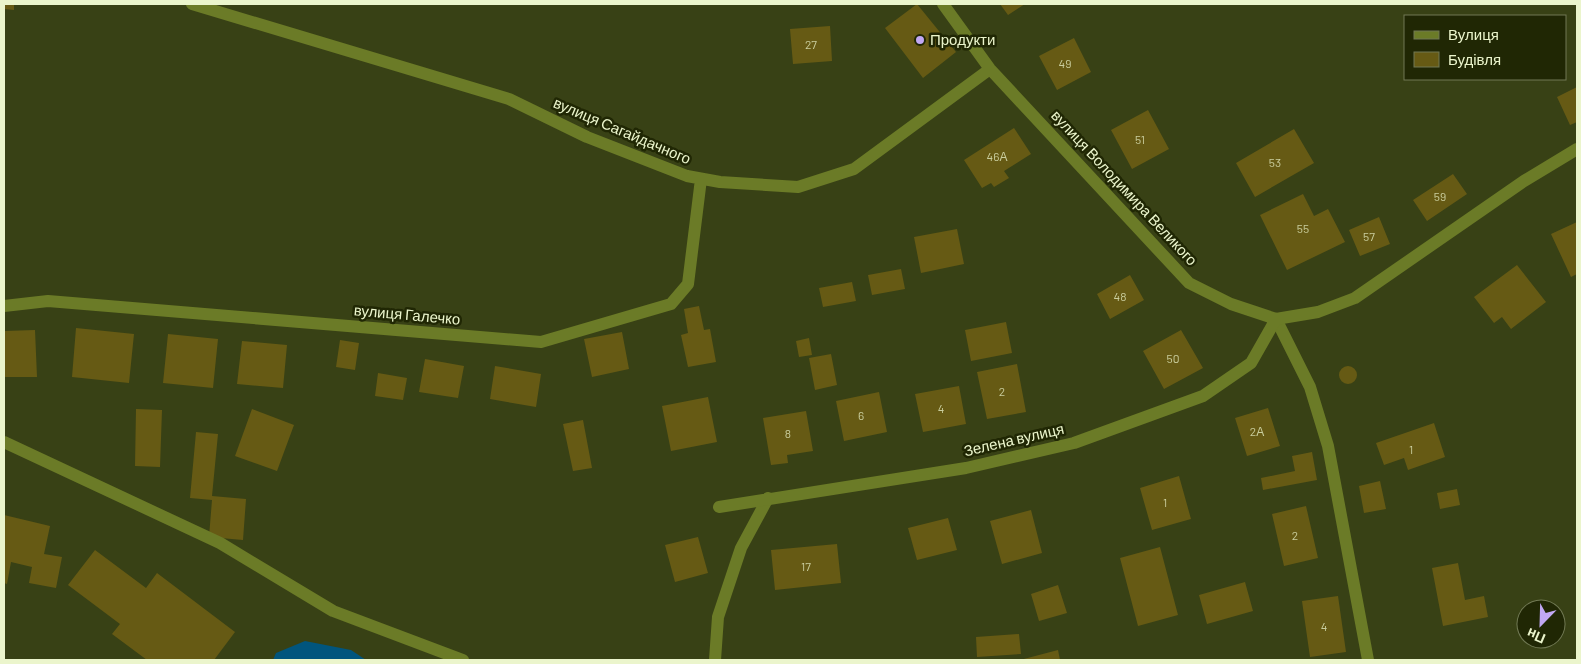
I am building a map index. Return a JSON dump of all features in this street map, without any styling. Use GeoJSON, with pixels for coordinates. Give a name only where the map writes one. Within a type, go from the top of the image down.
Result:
{"type":"FeatureCollection","features":[{"type":"Feature","properties":{"kind":"street","name":"вулиця Сагайдачного"},"geometry":{"type":"LineString","coordinates":[[192,4],[509,99],[587,137],[687,176],[798,186],[854,169],[990,69]]}},
{"type":"Feature","properties":{"kind":"street","name":"вулиця Володимира Великого"},"geometry":{"type":"LineString","coordinates":[[943,4],[990,69],[1190,283],[1231,304],[1276,320]]}},
{"type":"Feature","properties":{"kind":"street"},"geometry":{"type":"LineString","coordinates":[[1368,660],[1328,446],[1310,387],[1276,320],[1318,312],[1355,298],[1524,181],[1577,149]]}},
{"type":"Feature","properties":{"kind":"street","name":"вулиця Галечко"},"geometry":{"type":"LineString","coordinates":[[4,306],[48,301],[541,342],[671,304],[688,284],[701,178]]}},
{"type":"Feature","properties":{"kind":"street","name":"Зелена вулиця"},"geometry":{"type":"LineString","coordinates":[[718,507],[966,468],[1074,443],[1203,396],[1251,363],[1276,320]]}},
{"type":"Feature","properties":{"kind":"street"},"geometry":{"type":"LineString","coordinates":[[4,442],[220,543],[333,611],[463,660]]}},
{"type":"Feature","properties":{"kind":"street"},"geometry":{"type":"LineString","coordinates":[[715,660],[718,617],[741,548],[768,498]]}},
{"type":"Feature","properties":{"kind":"water"},"geometry":{"type":"Polygon","coordinates":[[[305,641],[351,650],[366,660],[273,660],[276,653],[305,641]]]}},
{"type":"Feature","properties":{"kind":"building"},"geometry":{"type":"Polygon","coordinates":[[[4,4],[14,4],[14,10],[4,9],[4,4]]]}},
{"type":"Feature","properties":{"kind":"building","name":"Продукти"},"geometry":{"type":"Polygon","coordinates":[[[917,4],[956,52],[923,78],[885,28],[917,4]]]}},
{"type":"Feature","properties":{"kind":"building"},"geometry":{"type":"Polygon","coordinates":[[[1000,4],[1025,4],[1008,15],[1000,4]]]}},
{"type":"Feature","properties":{"kind":"building"},"geometry":{"type":"Polygon","coordinates":[[[830,26],[832,61],[793,64],[790,29],[830,26]]]}},
{"type":"Feature","properties":{"kind":"building"},"geometry":{"type":"Polygon","coordinates":[[[1074,38],[1091,72],[1057,90],[1039,56],[1074,38]]]}},
{"type":"Feature","properties":{"kind":"building"},"geometry":{"type":"Polygon","coordinates":[[[1577,87],[1577,122],[1570,125],[1557,97],[1577,87]]]}},
{"type":"Feature","properties":{"kind":"building"},"geometry":{"type":"Polygon","coordinates":[[[1148,110],[1169,149],[1132,169],[1111,130],[1148,110]]]}},
{"type":"Feature","properties":{"kind":"building"},"geometry":{"type":"Polygon","coordinates":[[[1014,128],[1031,154],[1004,171],[1009,178],[994,187],[991,183],[982,188],[964,160],[1014,128]]]}},
{"type":"Feature","properties":{"kind":"building"},"geometry":{"type":"Polygon","coordinates":[[[1294,129],[1314,163],[1255,197],[1236,163],[1294,129]]]}},
{"type":"Feature","properties":{"kind":"building"},"geometry":{"type":"Polygon","coordinates":[[[1453,174],[1467,194],[1427,221],[1413,200],[1453,174]]]}},
{"type":"Feature","properties":{"kind":"building"},"geometry":{"type":"Polygon","coordinates":[[[1303,194],[1314,216],[1328,209],[1345,242],[1287,270],[1260,215],[1303,194]]]}},
{"type":"Feature","properties":{"kind":"building"},"geometry":{"type":"Polygon","coordinates":[[[1379,217],[1390,244],[1360,256],[1349,230],[1379,217]]]}},
{"type":"Feature","properties":{"kind":"building"},"geometry":{"type":"Polygon","coordinates":[[[1577,222],[1577,274],[1571,277],[1551,234],[1577,222]]]}},
{"type":"Feature","properties":{"kind":"building"},"geometry":{"type":"Polygon","coordinates":[[[957,229],[964,264],[921,273],[914,237],[957,229]]]}},
{"type":"Feature","properties":{"kind":"building"},"geometry":{"type":"Polygon","coordinates":[[[1517,265],[1546,302],[1511,329],[1502,317],[1494,323],[1474,297],[1517,265]]]}},
{"type":"Feature","properties":{"kind":"building"},"geometry":{"type":"Polygon","coordinates":[[[901,269],[905,289],[872,295],[868,275],[901,269]]]}},
{"type":"Feature","properties":{"kind":"building"},"geometry":{"type":"Polygon","coordinates":[[[1130,275],[1144,300],[1110,319],[1097,294],[1130,275]]]}},
{"type":"Feature","properties":{"kind":"building"},"geometry":{"type":"Polygon","coordinates":[[[852,282],[856,301],[823,307],[819,288],[852,282]]]}},
{"type":"Feature","properties":{"kind":"building"},"geometry":{"type":"Polygon","coordinates":[[[699,306],[704,330],[710,329],[716,362],[688,367],[681,335],[688,333],[684,309],[699,306]]]}},
{"type":"Feature","properties":{"kind":"building"},"geometry":{"type":"Polygon","coordinates":[[[1006,322],[1012,353],[971,361],[965,330],[1006,322]]]}},
{"type":"Feature","properties":{"kind":"building"},"geometry":{"type":"Polygon","coordinates":[[[76,328],[134,334],[129,383],[72,377],[76,328]]]}},
{"type":"Feature","properties":{"kind":"building"},"geometry":{"type":"Polygon","coordinates":[[[35,330],[37,377],[4,377],[4,331],[35,330]]]}},
{"type":"Feature","properties":{"kind":"building"},"geometry":{"type":"Polygon","coordinates":[[[1181,330],[1203,368],[1164,389],[1143,351],[1181,330]]]}},
{"type":"Feature","properties":{"kind":"building"},"geometry":{"type":"Polygon","coordinates":[[[622,332],[629,369],[592,377],[584,339],[622,332]]]}},
{"type":"Feature","properties":{"kind":"building"},"geometry":{"type":"Polygon","coordinates":[[[168,334],[218,339],[213,388],[163,383],[168,334]]]}},
{"type":"Feature","properties":{"kind":"building"},"geometry":{"type":"Polygon","coordinates":[[[809,338],[812,355],[799,357],[796,341],[809,338]]]}},
{"type":"Feature","properties":{"kind":"building"},"geometry":{"type":"Polygon","coordinates":[[[340,340],[359,343],[355,370],[336,367],[340,340]]]}},
{"type":"Feature","properties":{"kind":"building"},"geometry":{"type":"Polygon","coordinates":[[[242,341],[287,345],[283,388],[237,384],[242,341]]]}},
{"type":"Feature","properties":{"kind":"building"},"geometry":{"type":"Polygon","coordinates":[[[831,354],[837,385],[815,390],[809,358],[831,354]]]}},
{"type":"Feature","properties":{"kind":"building"},"geometry":{"type":"Polygon","coordinates":[[[425,359],[464,366],[458,398],[419,392],[425,359]]]}},
{"type":"Feature","properties":{"kind":"building"},"geometry":{"type":"Polygon","coordinates":[[[1017,364],[1026,412],[987,419],[977,372],[1017,364]]]}},
{"type":"Feature","properties":{"kind":"building"},"geometry":{"type":"Polygon","coordinates":[[[495,366],[541,374],[536,407],[490,399],[495,366]]]}},
{"type":"Feature","properties":{"kind":"building"},"geometry":{"type":"Polygon","coordinates":[[[1348,366],[1354,369],[1357,375],[1354,381],[1348,384],[1342,381],[1339,375],[1342,369],[1348,366]]]}},
{"type":"Feature","properties":{"kind":"building"},"geometry":{"type":"Polygon","coordinates":[[[378,373],[407,378],[403,400],[375,396],[378,373]]]}},
{"type":"Feature","properties":{"kind":"building"},"geometry":{"type":"Polygon","coordinates":[[[959,386],[966,424],[923,432],[915,394],[959,386]]]}},
{"type":"Feature","properties":{"kind":"building"},"geometry":{"type":"Polygon","coordinates":[[[879,392],[887,432],[844,441],[836,401],[879,392]]]}},
{"type":"Feature","properties":{"kind":"building"},"geometry":{"type":"Polygon","coordinates":[[[708,397],[717,442],[671,451],[662,406],[708,397]]]}},
{"type":"Feature","properties":{"kind":"building"},"geometry":{"type":"Polygon","coordinates":[[[1268,408],[1280,446],[1247,456],[1235,418],[1268,408]]]}},
{"type":"Feature","properties":{"kind":"building"},"geometry":{"type":"Polygon","coordinates":[[[136,409],[162,410],[160,467],[135,466],[136,409]]]}},
{"type":"Feature","properties":{"kind":"building"},"geometry":{"type":"Polygon","coordinates":[[[252,409],[294,425],[277,471],[235,456],[252,409]]]}},
{"type":"Feature","properties":{"kind":"building"},"geometry":{"type":"Polygon","coordinates":[[[806,411],[813,451],[787,455],[788,463],[771,465],[763,418],[806,411]]]}},
{"type":"Feature","properties":{"kind":"building"},"geometry":{"type":"Polygon","coordinates":[[[583,420],[592,468],[573,471],[563,424],[583,420]]]}},
{"type":"Feature","properties":{"kind":"building"},"geometry":{"type":"Polygon","coordinates":[[[1434,423],[1445,457],[1408,470],[1404,458],[1384,465],[1376,443],[1434,423]]]}},
{"type":"Feature","properties":{"kind":"building"},"geometry":{"type":"Polygon","coordinates":[[[196,432],[218,434],[212,496],[246,499],[243,540],[209,537],[212,500],[190,498],[196,432]]]}},
{"type":"Feature","properties":{"kind":"building"},"geometry":{"type":"Polygon","coordinates":[[[1312,452],[1317,480],[1263,490],[1261,478],[1295,471],[1292,456],[1312,452]]]}},
{"type":"Feature","properties":{"kind":"building"},"geometry":{"type":"Polygon","coordinates":[[[1179,476],[1191,519],[1152,530],[1140,488],[1179,476]]]}},
{"type":"Feature","properties":{"kind":"building"},"geometry":{"type":"Polygon","coordinates":[[[1380,481],[1386,509],[1364,513],[1359,486],[1380,481]]]}},
{"type":"Feature","properties":{"kind":"building"},"geometry":{"type":"Polygon","coordinates":[[[1457,489],[1460,505],[1440,509],[1437,493],[1457,489]]]}},
{"type":"Feature","properties":{"kind":"building"},"geometry":{"type":"Polygon","coordinates":[[[1306,506],[1318,558],[1284,566],[1272,514],[1306,506]]]}},
{"type":"Feature","properties":{"kind":"building"},"geometry":{"type":"Polygon","coordinates":[[[1031,510],[1042,553],[1002,564],[990,521],[1031,510]]]}},
{"type":"Feature","properties":{"kind":"building"},"geometry":{"type":"Polygon","coordinates":[[[4,515],[50,526],[44,554],[62,557],[56,588],[29,583],[32,567],[11,562],[7,584],[4,583],[4,515]]]}},
{"type":"Feature","properties":{"kind":"building"},"geometry":{"type":"Polygon","coordinates":[[[948,518],[957,550],[917,560],[908,528],[948,518]]]}},
{"type":"Feature","properties":{"kind":"building"},"geometry":{"type":"Polygon","coordinates":[[[698,537],[708,573],[675,582],[665,545],[698,537]]]}},
{"type":"Feature","properties":{"kind":"building"},"geometry":{"type":"Polygon","coordinates":[[[837,544],[841,583],[775,590],[771,550],[837,544]]]}},
{"type":"Feature","properties":{"kind":"building"},"geometry":{"type":"Polygon","coordinates":[[[1160,547],[1178,615],[1138,626],[1120,558],[1160,547]]]}},
{"type":"Feature","properties":{"kind":"building"},"geometry":{"type":"Polygon","coordinates":[[[95,550],[146,588],[157,573],[235,632],[214,660],[147,660],[112,634],[120,624],[68,585],[95,550]]]}},
{"type":"Feature","properties":{"kind":"building"},"geometry":{"type":"Polygon","coordinates":[[[1458,563],[1465,600],[1484,596],[1488,617],[1443,626],[1432,568],[1458,563]]]}},
{"type":"Feature","properties":{"kind":"building"},"geometry":{"type":"Polygon","coordinates":[[[1245,582],[1253,611],[1207,624],[1199,595],[1245,582]]]}},
{"type":"Feature","properties":{"kind":"building"},"geometry":{"type":"Polygon","coordinates":[[[1058,585],[1067,613],[1039,621],[1031,594],[1058,585]]]}},
{"type":"Feature","properties":{"kind":"building"},"geometry":{"type":"Polygon","coordinates":[[[1338,596],[1346,652],[1310,657],[1302,601],[1338,596]]]}},
{"type":"Feature","properties":{"kind":"building"},"geometry":{"type":"Polygon","coordinates":[[[1019,634],[1021,654],[977,657],[976,637],[1019,634]]]}},
{"type":"Feature","properties":{"kind":"building"},"geometry":{"type":"Polygon","coordinates":[[[1058,650],[1060,660],[1020,660],[1058,650]]]}},
{"type":"Feature","properties":{"kind":"place","name":"Продукти"},"geometry":{"type":"Point","coordinates":[920,40]}}]}
